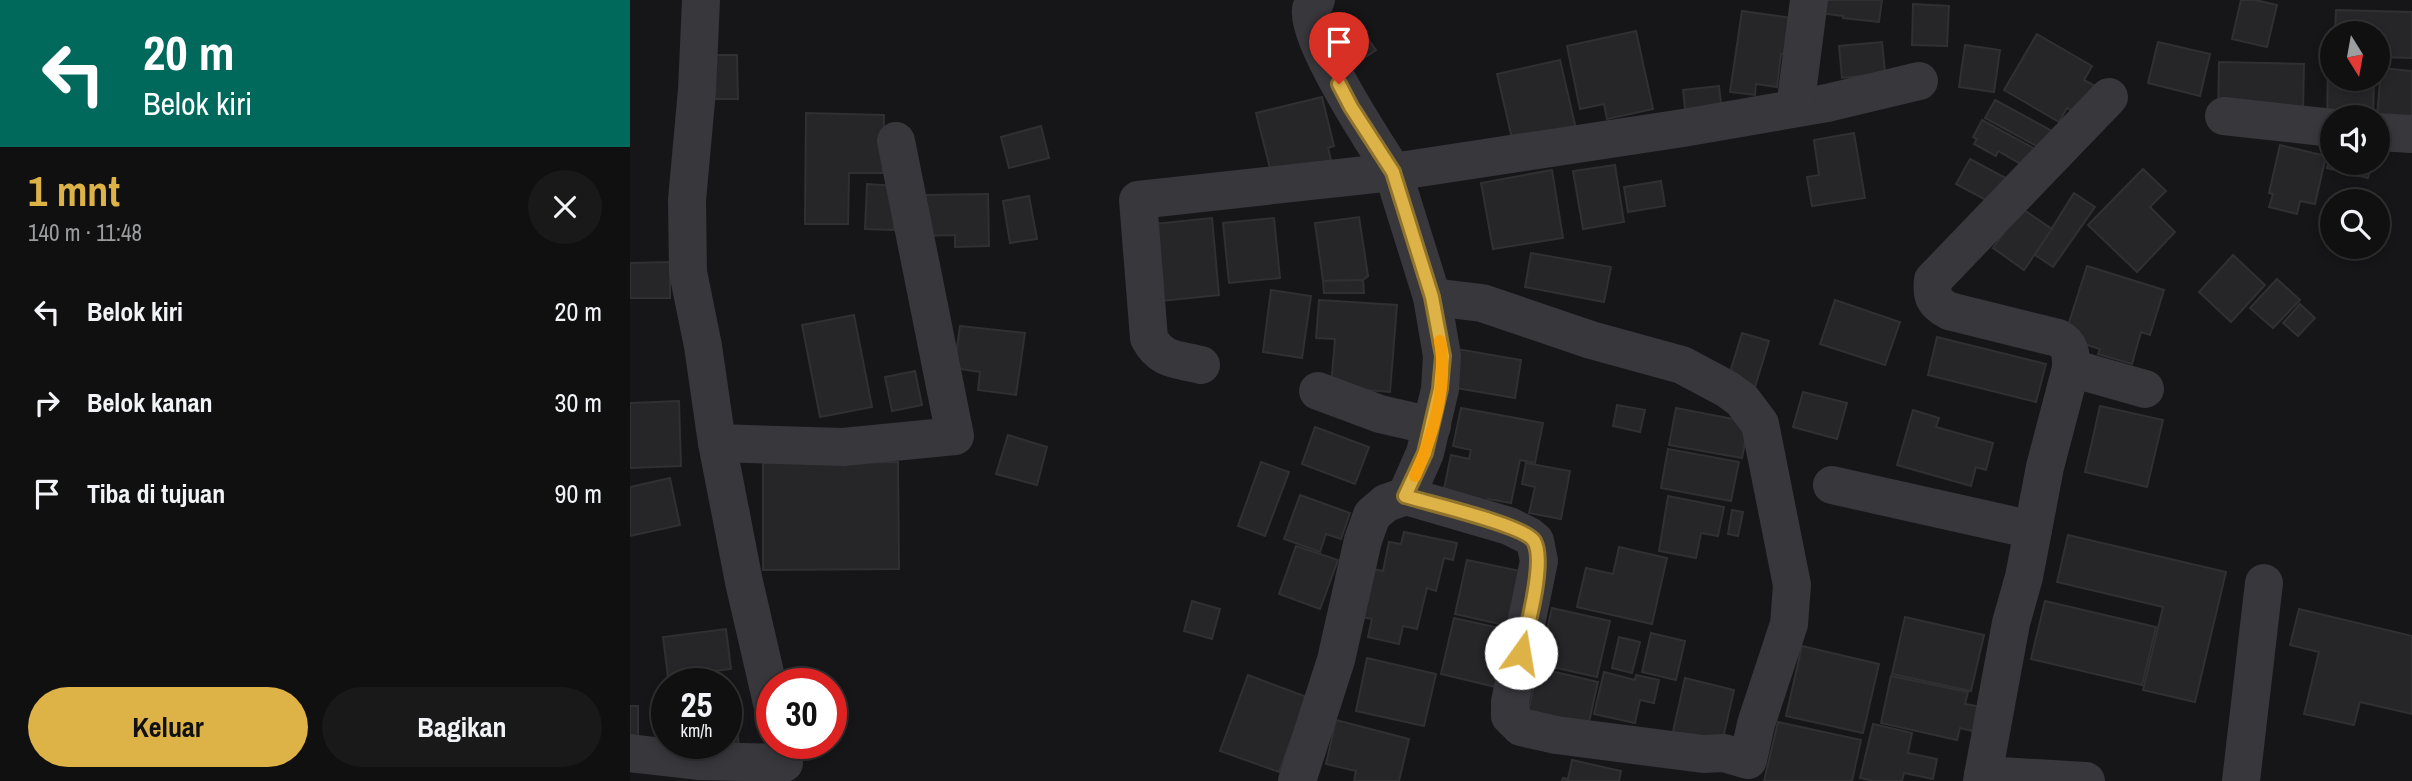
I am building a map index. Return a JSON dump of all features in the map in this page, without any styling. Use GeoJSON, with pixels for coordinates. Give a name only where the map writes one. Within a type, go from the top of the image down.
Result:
{"type":"FeatureCollection","features":[{"type":"Feature","properties":{"kind":"street"},"geometry":{"type":"LineString","coordinates":[[701,0],[697,90],[687,200],[688,272],[703,346],[717,443],[764,668]]}},
{"type":"Feature","properties":{"kind":"street"},"geometry":{"type":"LineString","coordinates":[[1317,0],[1311,9],[1313,25],[1328,61],[1351,107],[1393,172],[1432,297],[1443,356],[1440,389],[1425,453],[1405,496]]}},
{"type":"Feature","properties":{"kind":"street"},"geometry":{"type":"LineString","coordinates":[[1795,108],[1809,0]]}},
{"type":"Feature","properties":{"kind":"street"},"geometry":{"type":"LineString","coordinates":[[1201,365],[1163,356],[1156,351],[1149,338],[1138,200],[1483,160],[1795,108],[1919,81]]}},
{"type":"Feature","properties":{"kind":"street"},"geometry":{"type":"LineString","coordinates":[[2086,781],[1982,778],[2011,623],[2024,576],[2045,467],[2071,368],[2071,351],[2067,342],[2059,338],[1949,311],[1934,300],[1932,292],[1933,280],[2109,97]]}},
{"type":"Feature","properties":{"kind":"street"},"geometry":{"type":"LineString","coordinates":[[2224,116],[2320,127]]}},
{"type":"Feature","properties":{"kind":"street"},"geometry":{"type":"LineString","coordinates":[[2390,133],[2412,134]]}},
{"type":"Feature","properties":{"kind":"street"},"geometry":{"type":"LineString","coordinates":[[717,443],[843,447],[955,436],[896,141]]}},
{"type":"Feature","properties":{"kind":"street"},"geometry":{"type":"LineString","coordinates":[[1297,781],[1336,660],[1363,540],[1372,514],[1386,503],[1405,496],[1509,526],[1535,541],[1539,561],[1510,702],[1510,716],[1517,724],[1556,736],[1703,754],[1724,753],[1745,770],[1756,724],[1789,624],[1792,586],[1760,424],[1742,400],[1682,365],[1591,340],[1482,303],[1432,297]]}},
{"type":"Feature","properties":{"kind":"street"},"geometry":{"type":"LineString","coordinates":[[2071,368],[2145,389]]}},
{"type":"Feature","properties":{"kind":"street"},"geometry":{"type":"LineString","coordinates":[[1318,391],[1380,414],[1432,426]]}},
{"type":"Feature","properties":{"kind":"street"},"geometry":{"type":"LineString","coordinates":[[1832,485],[2033,530]]}},
{"type":"Feature","properties":{"kind":"street"},"geometry":{"type":"LineString","coordinates":[[2241,781],[2264,583]]}},
{"type":"Feature","properties":{"kind":"street"},"geometry":{"type":"LineString","coordinates":[[630,753],[698,761],[782,763]]}},
{"type":"Feature","properties":{"kind":"building"},"geometry":{"type":"Polygon","coordinates":[[[1820,0],[1882,0],[1879,22],[1818,13],[1820,0]]]}},
{"type":"Feature","properties":{"kind":"building"},"geometry":{"type":"Polygon","coordinates":[[[2241,0],[2277,5],[2267,47],[2232,39],[2241,0]]]}},
{"type":"Feature","properties":{"kind":"building"},"geometry":{"type":"Polygon","coordinates":[[[1913,4],[1949,6],[1947,46],[1912,45],[1913,4]]]}},
{"type":"Feature","properties":{"kind":"building"},"geometry":{"type":"Polygon","coordinates":[[[2336,10],[2412,12],[2412,58],[2390,57],[2390,21],[2336,21],[2336,10]]]}},
{"type":"Feature","properties":{"kind":"building"},"geometry":{"type":"Polygon","coordinates":[[[1742,11],[1800,19],[1795,56],[1781,54],[1777,87],[1756,84],[1755,95],[1730,92],[1742,11]]]}},
{"type":"Feature","properties":{"kind":"building"},"geometry":{"type":"Polygon","coordinates":[[[1636,31],[1653,109],[1607,119],[1604,104],[1580,109],[1567,46],[1636,31]]]}},
{"type":"Feature","properties":{"kind":"building"},"geometry":{"type":"Polygon","coordinates":[[[2037,34],[2092,66],[2084,80],[2097,87],[2081,115],[2067,108],[2059,122],[2004,90],[2037,34]]]}},
{"type":"Feature","properties":{"kind":"building"},"geometry":{"type":"Polygon","coordinates":[[[1368,39],[1376,50],[1361,60],[1353,50],[1368,39]]]}},
{"type":"Feature","properties":{"kind":"building"},"geometry":{"type":"Polygon","coordinates":[[[1882,42],[1885,73],[1842,78],[1839,46],[1882,42]]]}},
{"type":"Feature","properties":{"kind":"building"},"geometry":{"type":"Polygon","coordinates":[[[2158,42],[2210,54],[2200,96],[2148,83],[2158,42]]]}},
{"type":"Feature","properties":{"kind":"building"},"geometry":{"type":"Polygon","coordinates":[[[1965,45],[2000,50],[1994,92],[1959,87],[1965,45]]]}},
{"type":"Feature","properties":{"kind":"building"},"geometry":{"type":"Polygon","coordinates":[[[706,55],[737,55],[738,99],[707,99],[706,55]]]}},
{"type":"Feature","properties":{"kind":"building"},"geometry":{"type":"Polygon","coordinates":[[[1560,60],[1577,133],[1514,147],[1497,74],[1560,60]]]}},
{"type":"Feature","properties":{"kind":"building"},"geometry":{"type":"Polygon","coordinates":[[[2219,62],[2304,64],[2303,112],[2218,110],[2219,62]]]}},
{"type":"Feature","properties":{"kind":"building"},"geometry":{"type":"Polygon","coordinates":[[[2390,69],[2412,71],[2412,123],[2390,119],[2390,105],[2378,105],[2379,91],[2390,91],[2390,69]]]}},
{"type":"Feature","properties":{"kind":"building"},"geometry":{"type":"Polygon","coordinates":[[[1719,86],[1722,112],[1686,117],[1683,90],[1719,86]]]}},
{"type":"Feature","properties":{"kind":"building"},"geometry":{"type":"Polygon","coordinates":[[[2328,91],[2374,91],[2373,105],[2327,105],[2328,91]]]}},
{"type":"Feature","properties":{"kind":"building"},"geometry":{"type":"Polygon","coordinates":[[[1322,97],[1334,146],[1328,148],[1333,169],[1274,184],[1256,113],[1322,97]]]}},
{"type":"Feature","properties":{"kind":"building"},"geometry":{"type":"Polygon","coordinates":[[[1995,100],[2052,131],[2042,149],[1985,118],[1995,100]]]}},
{"type":"Feature","properties":{"kind":"building"},"geometry":{"type":"Polygon","coordinates":[[[806,113],[884,115],[883,173],[849,173],[848,224],[805,224],[806,113]]]}},
{"type":"Feature","properties":{"kind":"building"},"geometry":{"type":"Polygon","coordinates":[[[1982,120],[2035,149],[2026,167],[1998,151],[1996,156],[1974,144],[1977,139],[1973,137],[1982,120]]]}},
{"type":"Feature","properties":{"kind":"building"},"geometry":{"type":"Polygon","coordinates":[[[1041,126],[1049,158],[1009,168],[1001,137],[1041,126]]]}},
{"type":"Feature","properties":{"kind":"building"},"geometry":{"type":"Polygon","coordinates":[[[1854,133],[1865,198],[1812,206],[1807,177],[1819,175],[1814,140],[1854,133]]]}},
{"type":"Feature","properties":{"kind":"building"},"geometry":{"type":"Polygon","coordinates":[[[2280,145],[2320,155],[2322,175],[2315,204],[2300,201],[2297,214],[2269,207],[2273,194],[2269,193],[2280,145]]]}},
{"type":"Feature","properties":{"kind":"building"},"geometry":{"type":"Polygon","coordinates":[[[1970,159],[2013,182],[1999,207],[1956,184],[1970,159]]]}},
{"type":"Feature","properties":{"kind":"building"},"geometry":{"type":"Polygon","coordinates":[[[1615,165],[1624,222],[1583,229],[1573,171],[1615,165]]]}},
{"type":"Feature","properties":{"kind":"building"},"geometry":{"type":"Polygon","coordinates":[[[2143,169],[2166,191],[2150,207],[2175,232],[2137,272],[2088,225],[2143,169]]]}},
{"type":"Feature","properties":{"kind":"building"},"geometry":{"type":"Polygon","coordinates":[[[1552,170],[1563,238],[1493,249],[1481,183],[1552,170]]]}},
{"type":"Feature","properties":{"kind":"building"},"geometry":{"type":"Polygon","coordinates":[[[1661,181],[1665,206],[1628,212],[1624,187],[1661,181]]]}},
{"type":"Feature","properties":{"kind":"building"},"geometry":{"type":"Polygon","coordinates":[[[867,184],[896,186],[894,230],[865,229],[867,184]]]}},
{"type":"Feature","properties":{"kind":"building"},"geometry":{"type":"Polygon","coordinates":[[[2074,193],[2095,207],[2053,267],[2035,255],[2074,193]]]}},
{"type":"Feature","properties":{"kind":"building"},"geometry":{"type":"Polygon","coordinates":[[[988,194],[989,246],[955,247],[955,235],[923,236],[923,195],[988,194]]]}},
{"type":"Feature","properties":{"kind":"building"},"geometry":{"type":"Polygon","coordinates":[[[1029,196],[1037,239],[1010,243],[1003,201],[1029,196]]]}},
{"type":"Feature","properties":{"kind":"building"},"geometry":{"type":"Polygon","coordinates":[[[2021,208],[2052,229],[2024,270],[1993,248],[2021,208]]]}},
{"type":"Feature","properties":{"kind":"building"},"geometry":{"type":"Polygon","coordinates":[[[1359,217],[1368,276],[1363,280],[1323,281],[1315,223],[1359,217]]]}},
{"type":"Feature","properties":{"kind":"building"},"geometry":{"type":"Polygon","coordinates":[[[1212,218],[1219,295],[1151,302],[1144,225],[1212,218]]]}},
{"type":"Feature","properties":{"kind":"building"},"geometry":{"type":"Polygon","coordinates":[[[1274,218],[1280,278],[1229,283],[1223,223],[1274,218]]]}},
{"type":"Feature","properties":{"kind":"building"},"geometry":{"type":"Polygon","coordinates":[[[1531,253],[1611,267],[1604,302],[1525,287],[1531,253]]]}},
{"type":"Feature","properties":{"kind":"building"},"geometry":{"type":"Polygon","coordinates":[[[2233,255],[2265,285],[2231,322],[2199,292],[2233,255]]]}},
{"type":"Feature","properties":{"kind":"building"},"geometry":{"type":"Polygon","coordinates":[[[670,262],[670,298],[630,298],[630,263],[670,262]]]}},
{"type":"Feature","properties":{"kind":"building"},"geometry":{"type":"Polygon","coordinates":[[[2087,266],[2164,290],[2150,335],[2141,332],[2132,364],[2098,354],[2100,349],[2064,338],[2087,266]]]}},
{"type":"Feature","properties":{"kind":"building"},"geometry":{"type":"Polygon","coordinates":[[[2277,279],[2300,300],[2273,328],[2250,308],[2277,279]]]}},
{"type":"Feature","properties":{"kind":"building"},"geometry":{"type":"Polygon","coordinates":[[[1363,280],[1364,293],[1324,293],[1323,281],[1363,280]]]}},
{"type":"Feature","properties":{"kind":"building"},"geometry":{"type":"Polygon","coordinates":[[[1271,290],[1311,296],[1302,358],[1263,352],[1271,290]]]}},
{"type":"Feature","properties":{"kind":"building"},"geometry":{"type":"Polygon","coordinates":[[[1319,300],[1397,305],[1390,392],[1331,387],[1335,339],[1316,338],[1319,300]]]}},
{"type":"Feature","properties":{"kind":"building"},"geometry":{"type":"Polygon","coordinates":[[[1835,300],[1900,322],[1885,365],[1820,344],[1835,300]]]}},
{"type":"Feature","properties":{"kind":"building"},"geometry":{"type":"Polygon","coordinates":[[[2300,304],[2315,318],[2298,336],[2283,323],[2300,304]]]}},
{"type":"Feature","properties":{"kind":"building"},"geometry":{"type":"Polygon","coordinates":[[[854,315],[872,407],[820,417],[802,325],[854,315]]]}},
{"type":"Feature","properties":{"kind":"building"},"geometry":{"type":"Polygon","coordinates":[[[960,326],[1025,333],[1016,395],[978,390],[980,372],[954,368],[960,326]]]}},
{"type":"Feature","properties":{"kind":"building"},"geometry":{"type":"Polygon","coordinates":[[[1742,333],[1769,341],[1755,387],[1728,379],[1742,333]]]}},
{"type":"Feature","properties":{"kind":"building"},"geometry":{"type":"Polygon","coordinates":[[[1937,337],[2046,364],[2036,402],[1928,375],[1937,337]]]}},
{"type":"Feature","properties":{"kind":"building"},"geometry":{"type":"Polygon","coordinates":[[[1457,349],[1521,360],[1515,398],[1450,387],[1457,349]]]}},
{"type":"Feature","properties":{"kind":"building"},"geometry":{"type":"Polygon","coordinates":[[[915,371],[922,405],[892,411],[885,377],[915,371]]]}},
{"type":"Feature","properties":{"kind":"building"},"geometry":{"type":"Polygon","coordinates":[[[1803,392],[1847,403],[1837,439],[1793,427],[1803,392]]]}},
{"type":"Feature","properties":{"kind":"building"},"geometry":{"type":"Polygon","coordinates":[[[679,401],[681,466],[630,468],[630,403],[679,401]]]}},
{"type":"Feature","properties":{"kind":"building"},"geometry":{"type":"Polygon","coordinates":[[[1617,405],[1645,410],[1640,432],[1613,426],[1617,405]]]}},
{"type":"Feature","properties":{"kind":"building"},"geometry":{"type":"Polygon","coordinates":[[[2100,406],[2163,420],[2147,487],[2085,472],[2100,406]]]}},
{"type":"Feature","properties":{"kind":"building"},"geometry":{"type":"Polygon","coordinates":[[[1461,408],[1543,423],[1535,463],[1520,460],[1511,503],[1488,499],[1486,508],[1444,489],[1451,455],[1469,459],[1471,450],[1453,446],[1461,408]]]}},
{"type":"Feature","properties":{"kind":"building"},"geometry":{"type":"Polygon","coordinates":[[[1676,408],[1749,422],[1742,458],[1669,445],[1676,408]]]}},
{"type":"Feature","properties":{"kind":"building"},"geometry":{"type":"Polygon","coordinates":[[[1913,410],[1939,418],[1936,427],[1993,443],[1986,470],[1976,467],[1971,486],[1897,465],[1913,410]]]}},
{"type":"Feature","properties":{"kind":"building"},"geometry":{"type":"Polygon","coordinates":[[[1315,427],[1369,447],[1355,484],[1302,464],[1315,427]]]}},
{"type":"Feature","properties":{"kind":"building"},"geometry":{"type":"Polygon","coordinates":[[[1008,435],[1047,447],[1037,485],[996,474],[1008,435]]]}},
{"type":"Feature","properties":{"kind":"building"},"geometry":{"type":"Polygon","coordinates":[[[1668,449],[1739,462],[1731,501],[1661,488],[1668,449]]]}},
{"type":"Feature","properties":{"kind":"building"},"geometry":{"type":"Polygon","coordinates":[[[898,462],[899,569],[763,570],[763,463],[898,462]]]}},
{"type":"Feature","properties":{"kind":"building"},"geometry":{"type":"Polygon","coordinates":[[[1261,462],[1289,472],[1265,536],[1238,526],[1261,462]]]}},
{"type":"Feature","properties":{"kind":"building"},"geometry":{"type":"Polygon","coordinates":[[[1526,463],[1570,471],[1561,519],[1529,513],[1535,487],[1522,484],[1526,463]]]}},
{"type":"Feature","properties":{"kind":"building"},"geometry":{"type":"Polygon","coordinates":[[[670,478],[680,525],[630,536],[630,487],[670,478]]]}},
{"type":"Feature","properties":{"kind":"building"},"geometry":{"type":"Polygon","coordinates":[[[1300,495],[1350,513],[1341,539],[1326,534],[1320,552],[1284,539],[1300,495]]]}},
{"type":"Feature","properties":{"kind":"building"},"geometry":{"type":"Polygon","coordinates":[[[1668,496],[1724,507],[1718,536],[1701,533],[1696,558],[1659,551],[1668,496]]]}},
{"type":"Feature","properties":{"kind":"building"},"geometry":{"type":"Polygon","coordinates":[[[1732,510],[1743,512],[1738,536],[1728,534],[1732,510]]]}},
{"type":"Feature","properties":{"kind":"building"},"geometry":{"type":"Polygon","coordinates":[[[1404,532],[1457,543],[1453,560],[1444,558],[1436,591],[1427,588],[1417,629],[1403,626],[1399,644],[1368,637],[1372,619],[1362,617],[1373,569],[1383,571],[1389,542],[1401,544],[1404,532]]]}},
{"type":"Feature","properties":{"kind":"building"},"geometry":{"type":"Polygon","coordinates":[[[2068,535],[2226,572],[2195,702],[2143,690],[2163,607],[2057,582],[2068,535]]]}},
{"type":"Feature","properties":{"kind":"building"},"geometry":{"type":"Polygon","coordinates":[[[1296,546],[1338,560],[1320,609],[1279,594],[1296,546]]]}},
{"type":"Feature","properties":{"kind":"building"},"geometry":{"type":"Polygon","coordinates":[[[1619,547],[1667,558],[1652,624],[1577,607],[1586,568],[1613,574],[1619,547]]]}},
{"type":"Feature","properties":{"kind":"building"},"geometry":{"type":"Polygon","coordinates":[[[1467,560],[1525,572],[1513,627],[1455,614],[1467,560]]]}},
{"type":"Feature","properties":{"kind":"building"},"geometry":{"type":"Polygon","coordinates":[[[1192,601],[1220,609],[1212,639],[1184,631],[1192,601]]]}},
{"type":"Feature","properties":{"kind":"building"},"geometry":{"type":"Polygon","coordinates":[[[2045,601],[2156,627],[2142,685],[2031,659],[2045,601]]]}},
{"type":"Feature","properties":{"kind":"building"},"geometry":{"type":"Polygon","coordinates":[[[1552,608],[1610,621],[1597,677],[1539,664],[1552,608]]]}},
{"type":"Feature","properties":{"kind":"building"},"geometry":{"type":"Polygon","coordinates":[[[2299,609],[2412,636],[2412,714],[2360,702],[2354,725],[2304,714],[2319,652],[2290,645],[2299,609]]]}},
{"type":"Feature","properties":{"kind":"building"},"geometry":{"type":"Polygon","coordinates":[[[1905,617],[1984,635],[1971,691],[1892,674],[1905,617]]]}},
{"type":"Feature","properties":{"kind":"building"},"geometry":{"type":"Polygon","coordinates":[[[1454,618],[1513,631],[1500,688],[1441,674],[1454,618]]]}},
{"type":"Feature","properties":{"kind":"building"},"geometry":{"type":"Polygon","coordinates":[[[726,629],[731,668],[667,668],[663,637],[726,629]]]}},
{"type":"Feature","properties":{"kind":"building"},"geometry":{"type":"Polygon","coordinates":[[[1651,633],[1685,641],[1676,680],[1642,672],[1651,633]]]}},
{"type":"Feature","properties":{"kind":"building"},"geometry":{"type":"Polygon","coordinates":[[[1619,637],[1640,642],[1632,673],[1612,668],[1619,637]]]}},
{"type":"Feature","properties":{"kind":"building"},"geometry":{"type":"Polygon","coordinates":[[[1802,646],[1879,664],[1863,733],[1786,716],[1802,646]]]}},
{"type":"Feature","properties":{"kind":"building"},"geometry":{"type":"Polygon","coordinates":[[[1367,658],[1436,674],[1424,726],[1356,711],[1367,658]]]}},
{"type":"Feature","properties":{"kind":"building"},"geometry":{"type":"Polygon","coordinates":[[[1538,668],[1598,682],[1586,735],[1526,722],[1538,668]]]}},
{"type":"Feature","properties":{"kind":"building"},"geometry":{"type":"Polygon","coordinates":[[[1604,672],[1635,680],[1636,675],[1659,680],[1654,703],[1640,700],[1635,723],[1594,714],[1604,672]]]}},
{"type":"Feature","properties":{"kind":"building"},"geometry":{"type":"Polygon","coordinates":[[[1248,675],[1307,697],[1279,772],[1220,751],[1248,675]]]}},
{"type":"Feature","properties":{"kind":"building"},"geometry":{"type":"Polygon","coordinates":[[[1891,676],[1968,692],[1965,704],[1982,707],[1976,732],[1960,728],[1957,740],[1881,723],[1891,676]]]}},
{"type":"Feature","properties":{"kind":"building"},"geometry":{"type":"Polygon","coordinates":[[[1685,678],[1734,690],[1721,747],[1672,736],[1685,678]]]}},
{"type":"Feature","properties":{"kind":"building"},"geometry":{"type":"Polygon","coordinates":[[[630,706],[638,706],[638,738],[630,739],[630,706]]]}},
{"type":"Feature","properties":{"kind":"building"},"geometry":{"type":"Polygon","coordinates":[[[1336,720],[1409,739],[1399,781],[1354,781],[1356,771],[1326,764],[1336,720]]]}},
{"type":"Feature","properties":{"kind":"building"},"geometry":{"type":"Polygon","coordinates":[[[1778,722],[1861,740],[1852,781],[1764,781],[1778,722]]]}},
{"type":"Feature","properties":{"kind":"building"},"geometry":{"type":"Polygon","coordinates":[[[1873,724],[1912,733],[1908,753],[1937,759],[1933,779],[1904,773],[1902,781],[1860,778],[1873,724]]]}},
{"type":"Feature","properties":{"kind":"building"},"geometry":{"type":"Polygon","coordinates":[[[1572,760],[1621,771],[1619,781],[1562,781],[1563,778],[1568,779],[1572,760]]]}},
{"type":"Feature","properties":{"kind":"slow traffic"},"geometry":{"type":"LineString","coordinates":[[1415,476],[1425,453],[1440,389],[1443,356],[1440,341]]}},
{"type":"Feature","properties":{"kind":"route"},"geometry":{"type":"LineString","coordinates":[[1339,84],[1393,172],[1432,297],[1443,356],[1440,389],[1425,453],[1405,496],[1509,526],[1535,541],[1539,561],[1521,653]]}}]}
